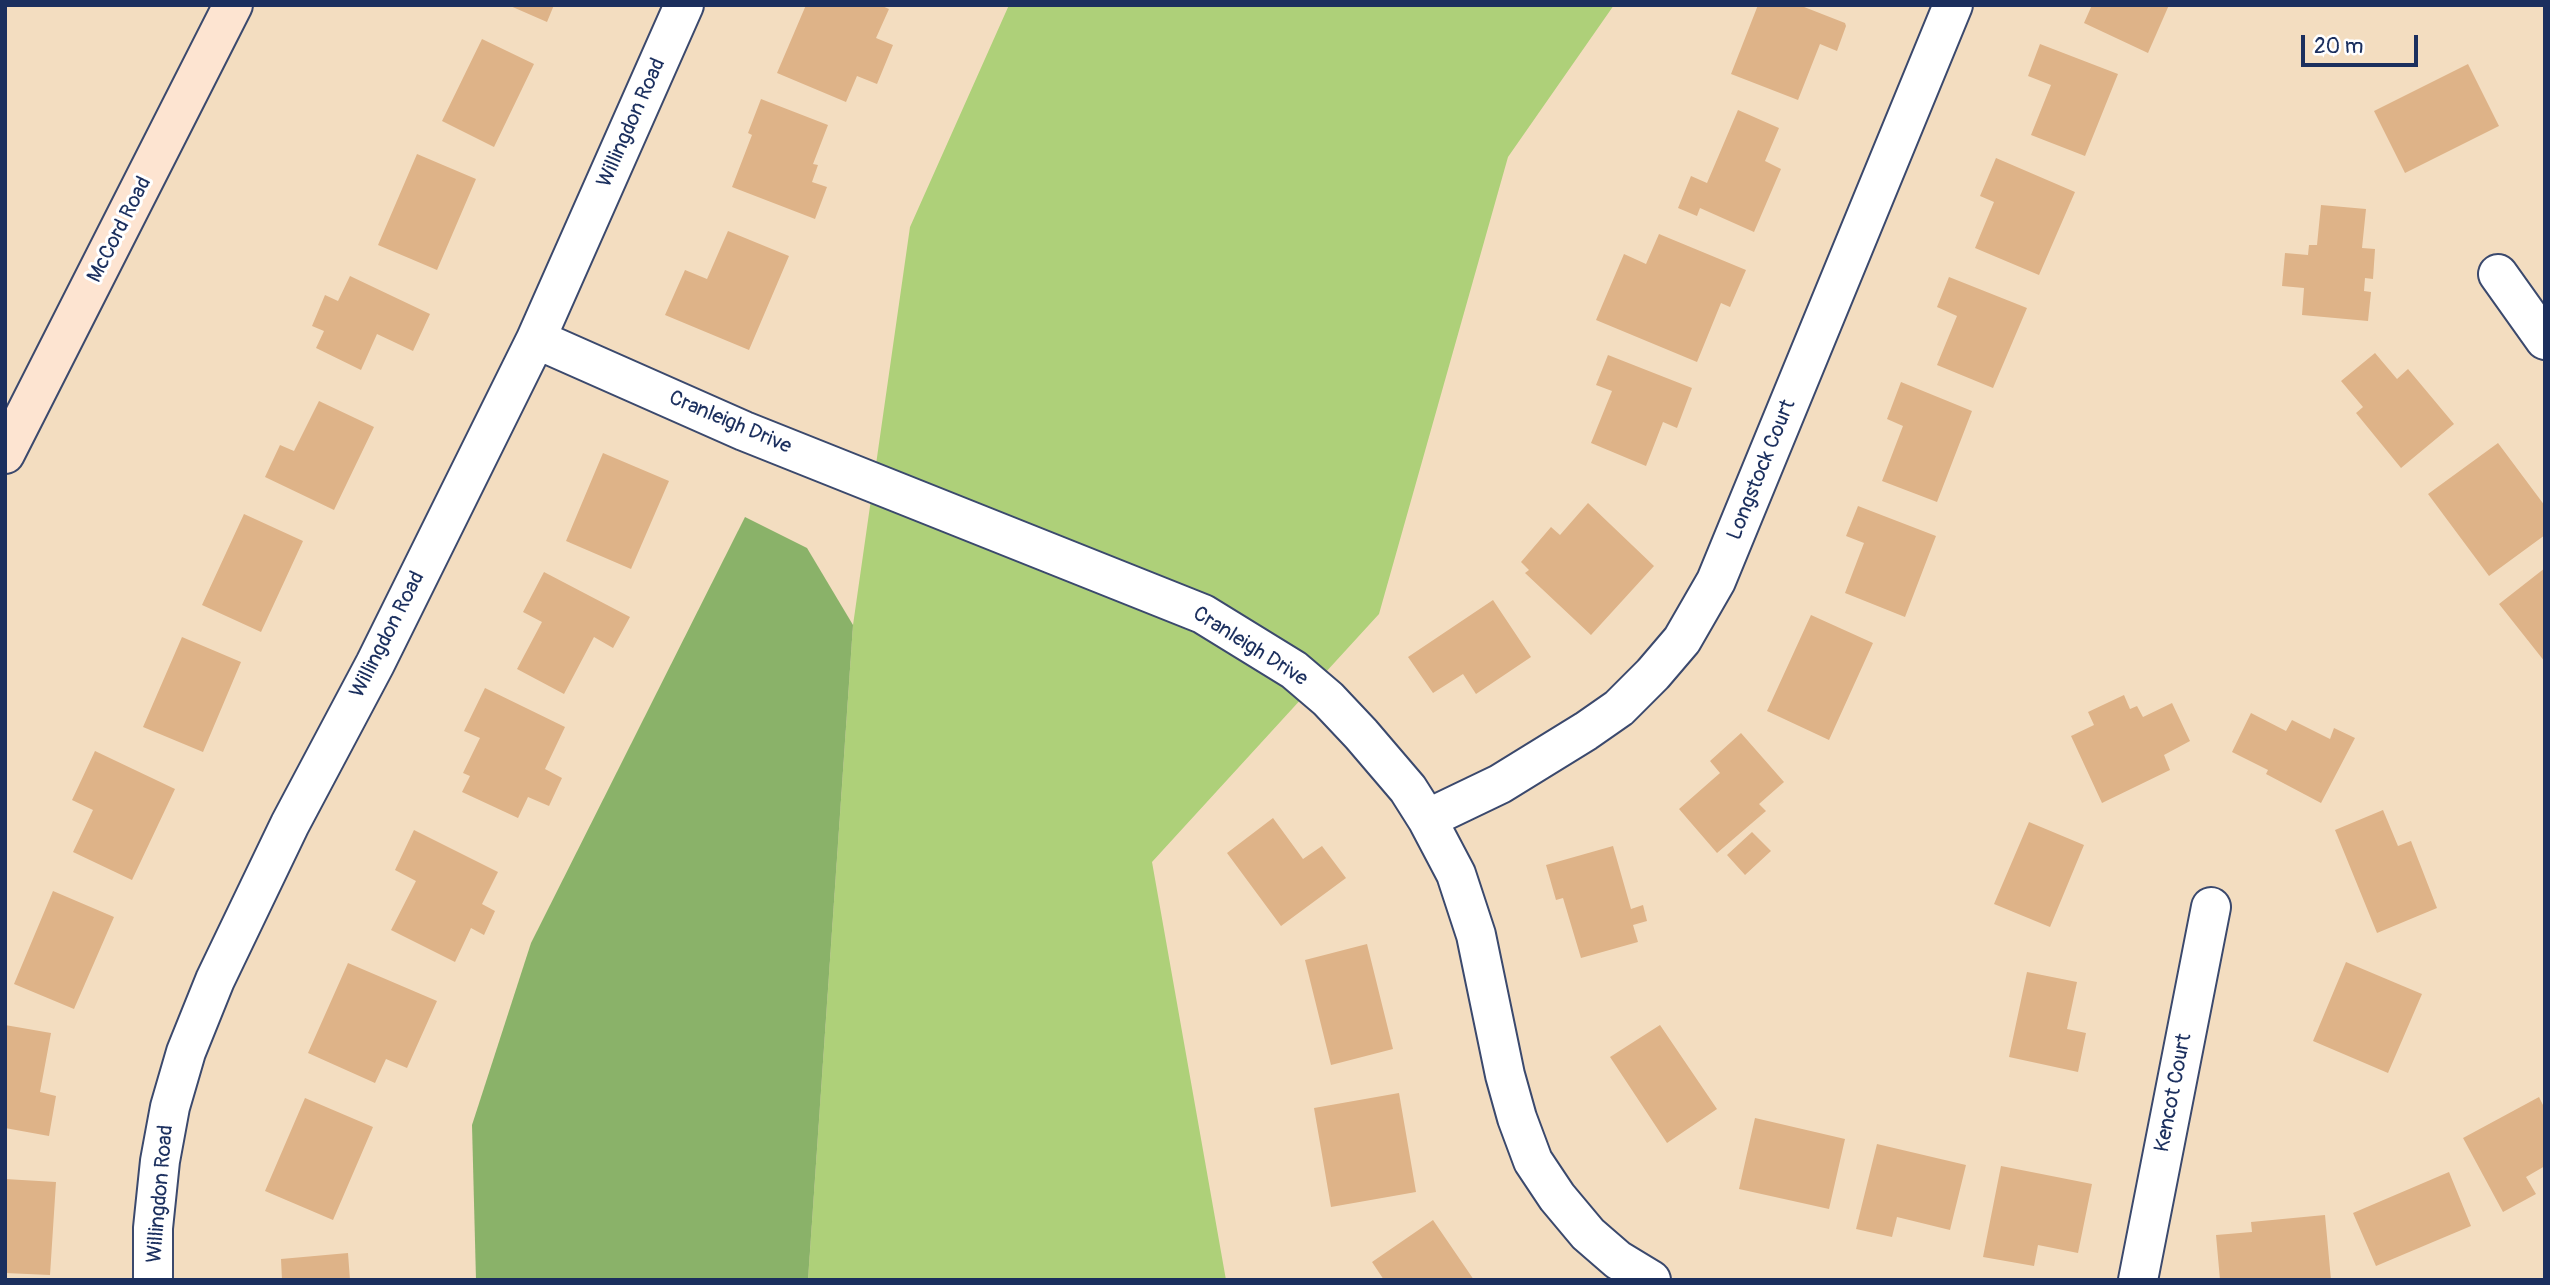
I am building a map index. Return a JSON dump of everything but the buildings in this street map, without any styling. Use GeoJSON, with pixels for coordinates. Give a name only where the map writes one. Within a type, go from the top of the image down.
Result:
{"type":"FeatureCollection","features":[{"type":"Feature","properties":{"kind":"street","name":"McCord Road"},"geometry":{"type":"LineString","coordinates":[[5,454],[233,5]]}},
{"type":"Feature","properties":{"kind":"street","name":"Willingdon Road"},"geometry":{"type":"LineString","coordinates":[[153,1280],[153,1228],[159,1161],[173,1096],[186,1052],[205,1004],[290,824],[381,652],[536,339],[684,5]]}},
{"type":"Feature","properties":{"kind":"street","name":"Longstock Court"},"geometry":{"type":"LineString","coordinates":[[1427,819],[1500,784],[1619,708],[1682,640],[1716,581],[1952,5]]}},
{"type":"Feature","properties":{"kind":"street"},"geometry":{"type":"LineString","coordinates":[[2498,274],[2545,340]]}},
{"type":"Feature","properties":{"kind":"street","name":"Cranleigh Drive"},"geometry":{"type":"LineString","coordinates":[[536,339],[744,430],[1203,614],[1294,670],[1328,699],[1408,789],[1456,874],[1476,935],[1505,1075],[1517,1118],[1534,1161],[1557,1197],[1588,1234],[1618,1260],[1651,1280]]}},
{"type":"Feature","properties":{"kind":"street","name":"Kencot Court"},"geometry":{"type":"LineString","coordinates":[[2138,1280],[2211,907]]}},
{"type":"Feature","properties":{"kind":"green space"},"geometry":{"type":"Polygon","coordinates":[[[1009,5],[1614,5],[1508,157],[1379,614],[1152,862],[1226,1280],[808,1280],[853,625],[910,227],[1009,5]]]}},
{"type":"Feature","properties":{"kind":"green space"},"geometry":{"type":"Polygon","coordinates":[[[745,517],[807,548],[853,625],[808,1280],[476,1280],[472,1125],[531,943],[745,517]]]}}]}
